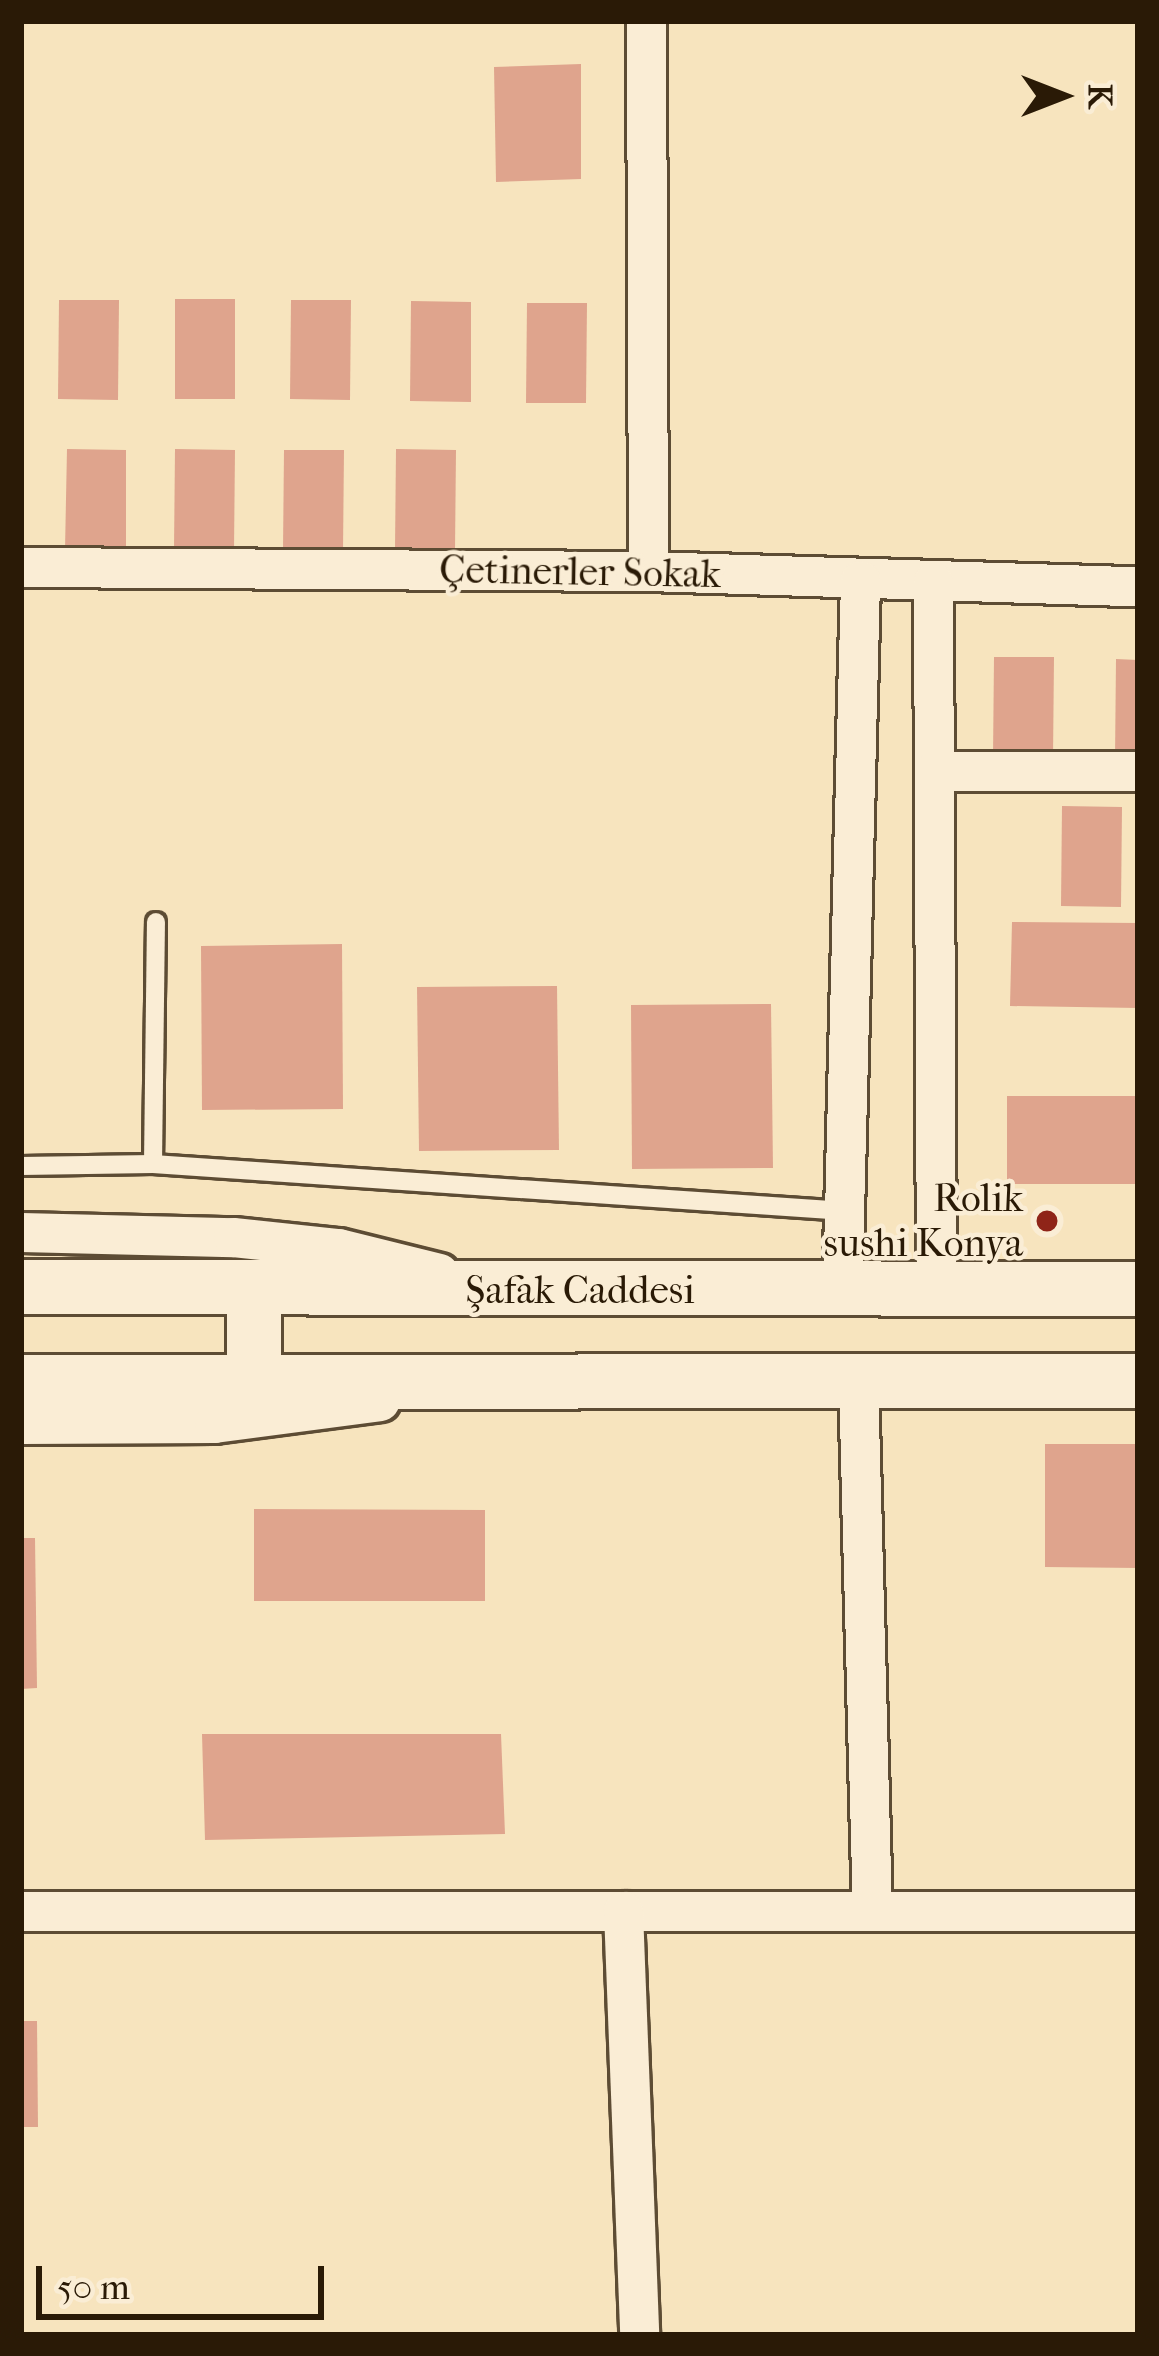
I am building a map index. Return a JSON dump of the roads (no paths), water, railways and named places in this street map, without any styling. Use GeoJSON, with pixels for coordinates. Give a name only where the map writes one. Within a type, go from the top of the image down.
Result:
{"type":"FeatureCollection","features":[{"type":"Feature","properties":{"kind":"main road","name":"Şafak Caddesi"},"geometry":{"type":"LineString","coordinates":[[21,1287],[1138,1289]]}},
{"type":"Feature","properties":{"kind":"main road"},"geometry":{"type":"LineString","coordinates":[[254,1288],[254,1382]]}},
{"type":"Feature","properties":{"kind":"main road"},"geometry":{"type":"LineString","coordinates":[[21,1382],[1138,1381]]}},
{"type":"Feature","properties":{"kind":"street"},"geometry":{"type":"LineString","coordinates":[[646,21],[648,571]]}},
{"type":"Feature","properties":{"kind":"street","name":"Çetinerler Sokak"},"geometry":{"type":"LineString","coordinates":[[21,567],[648,571],[1138,586]]}},
{"type":"Feature","properties":{"kind":"street"},"geometry":{"type":"LineString","coordinates":[[842,1292],[860,580]]}},
{"type":"Feature","properties":{"kind":"street"},"geometry":{"type":"LineString","coordinates":[[933,582],[936,1292]]}},
{"type":"Feature","properties":{"kind":"street"},"geometry":{"type":"LineString","coordinates":[[934,771],[1138,771]]}},
{"type":"Feature","properties":{"kind":"street"},"geometry":{"type":"LineString","coordinates":[[21,1232],[338,1248],[508,1290]]}},
{"type":"Feature","properties":{"kind":"street"},"geometry":{"type":"LineString","coordinates":[[21,1424],[214,1424],[497,1381]]}},
{"type":"Feature","properties":{"kind":"street"},"geometry":{"type":"LineString","coordinates":[[858,1381],[872,1911]]}},
{"type":"Feature","properties":{"kind":"street"},"geometry":{"type":"LineString","coordinates":[[21,1911],[1138,1911]]}},
{"type":"Feature","properties":{"kind":"street"},"geometry":{"type":"LineString","coordinates":[[623,1911],[639,2335]]}},
{"type":"Feature","properties":{"kind":"lane"},"geometry":{"type":"LineString","coordinates":[[153,1164],[156,922]]}},
{"type":"Feature","properties":{"kind":"lane"},"geometry":{"type":"LineString","coordinates":[[21,1166],[153,1164],[845,1211]]}},
{"type":"Feature","properties":{"kind":"place","name":"Rolik sushi Konya"},"geometry":{"type":"Point","coordinates":[1047,1221]}}]}
